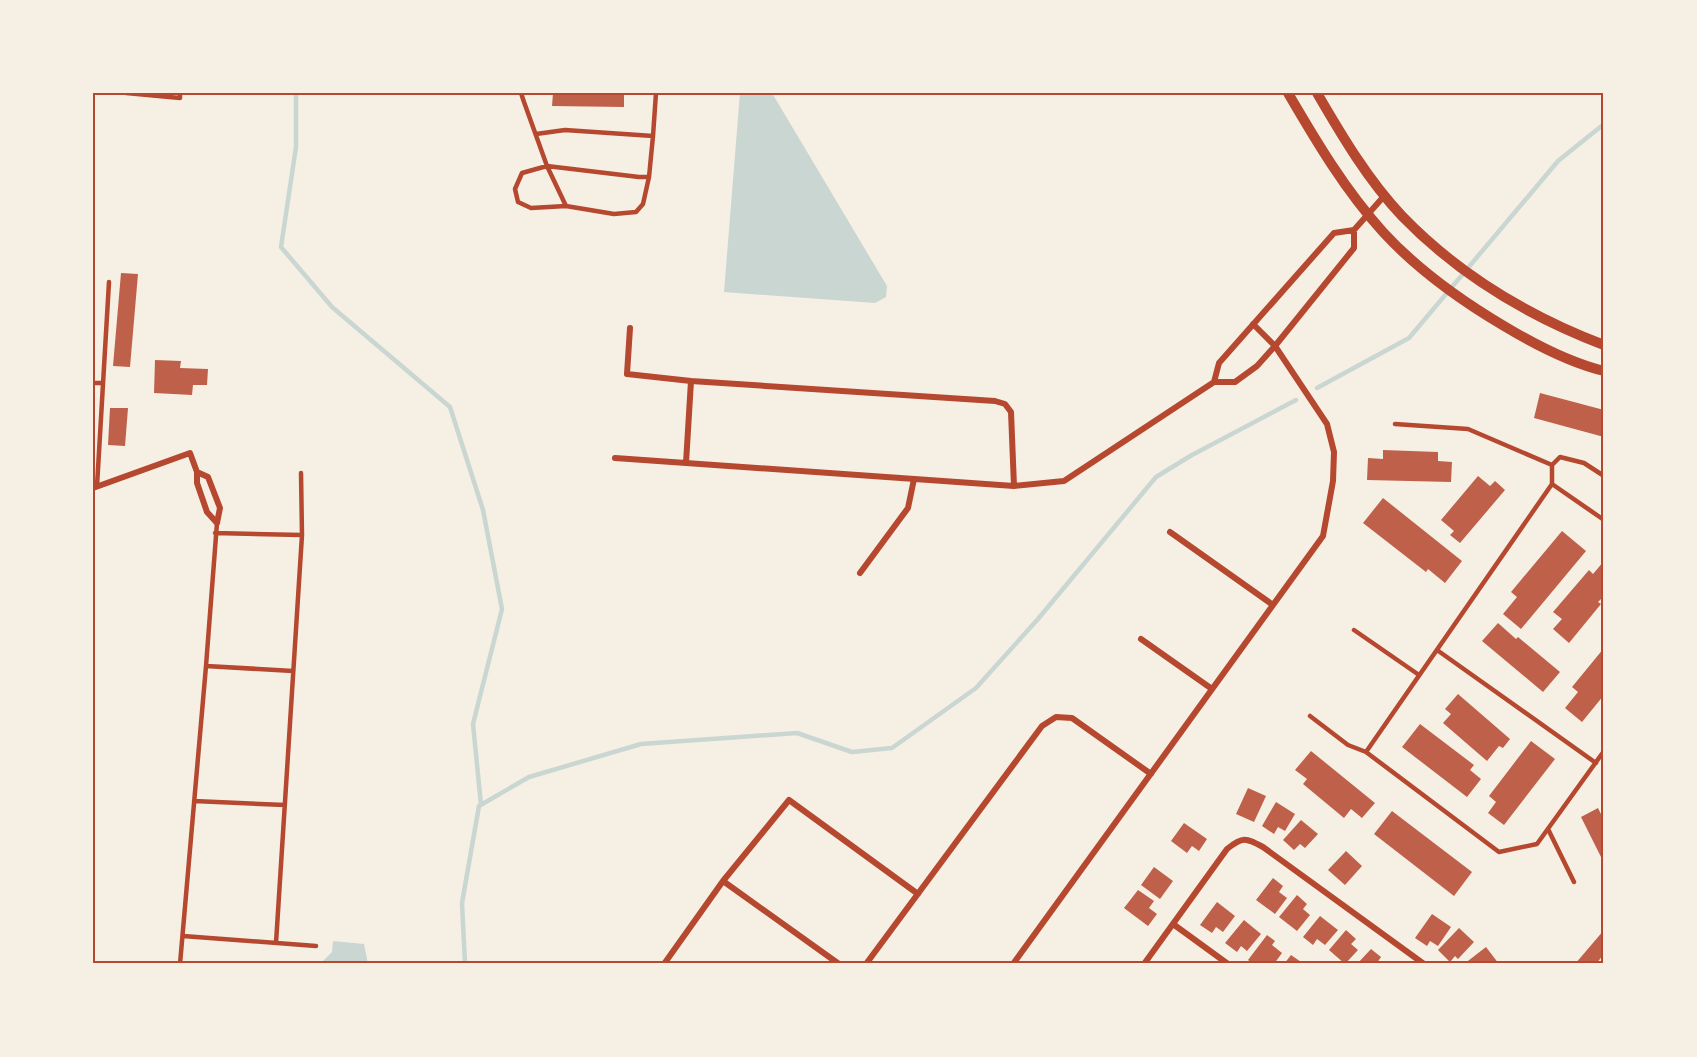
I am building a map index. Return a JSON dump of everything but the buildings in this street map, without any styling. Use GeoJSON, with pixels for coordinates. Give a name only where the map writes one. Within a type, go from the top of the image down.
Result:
{"type":"FeatureCollection","features":[{"type":"Feature","properties":{"kind":"street"},"geometry":{"type":"LineString","coordinates":[[1288,93],[1320,148],[1368,213],[1383,232],[1428,275],[1471,307],[1520,336],[1562,356],[1604,371]]}},
{"type":"Feature","properties":{"kind":"street"},"geometry":{"type":"LineString","coordinates":[[1317,93],[1341,135],[1385,195],[1402,216],[1444,256],[1485,286],[1532,314],[1604,345]]}},
{"type":"Feature","properties":{"kind":"street"},"geometry":{"type":"LineString","coordinates":[[615,458],[1014,486],[1064,482],[1215,382],[1235,382],[1257,366],[1354,248],[1354,230],[1385,195]]}},
{"type":"Feature","properties":{"kind":"street"},"geometry":{"type":"LineString","coordinates":[[1215,382],[1219,363],[1334,233],[1354,230]]}},
{"type":"Feature","properties":{"kind":"street"},"geometry":{"type":"LineString","coordinates":[[1013,964],[1323,536],[1333,481],[1334,452],[1327,424],[1275,346],[1253,324]]}},
{"type":"Feature","properties":{"kind":"street"},"geometry":{"type":"LineString","coordinates":[[630,328],[627,374],[691,381],[995,400],[1005,404],[1011,412],[1014,486]]}},
{"type":"Feature","properties":{"kind":"street"},"geometry":{"type":"LineString","coordinates":[[686,463],[691,381]]}},
{"type":"Feature","properties":{"kind":"street"},"geometry":{"type":"LineString","coordinates":[[95,487],[190,453],[207,512],[216,523]]}},
{"type":"Feature","properties":{"kind":"street"},"geometry":{"type":"LineString","coordinates":[[197,472],[208,477],[220,508],[216,523]]}},
{"type":"Feature","properties":{"kind":"street"},"geometry":{"type":"LineString","coordinates":[[860,573],[908,508],[914,479]]}},
{"type":"Feature","properties":{"kind":"street"},"geometry":{"type":"LineString","coordinates":[[1170,532],[1273,605]]}},
{"type":"Feature","properties":{"kind":"street"},"geometry":{"type":"LineString","coordinates":[[1141,639],[1212,689]]}},
{"type":"Feature","properties":{"kind":"street"},"geometry":{"type":"LineString","coordinates":[[866,964],[1042,726],[1056,717],[1072,718],[1151,774]]}},
{"type":"Feature","properties":{"kind":"street"},"geometry":{"type":"LineString","coordinates":[[664,964],[723,881],[789,800],[918,894]]}},
{"type":"Feature","properties":{"kind":"street"},"geometry":{"type":"LineString","coordinates":[[1144,964],[1227,849],[1237,841],[1249,839],[1424,964]]}},
{"type":"Feature","properties":{"kind":"street"},"geometry":{"type":"LineString","coordinates":[[723,881],[839,964]]}},
{"type":"Feature","properties":{"kind":"street"},"geometry":{"type":"LineString","coordinates":[[1173,924],[1228,964]]}},
{"type":"Feature","properties":{"kind":"lane"},"geometry":{"type":"LineString","coordinates":[[126,93],[180,98],[180,93]]}},
{"type":"Feature","properties":{"kind":"lane"},"geometry":{"type":"LineString","coordinates":[[521,93],[547,166],[566,206]]}},
{"type":"Feature","properties":{"kind":"lane"},"geometry":{"type":"LineString","coordinates":[[649,177],[547,166],[522,173],[515,189],[518,202],[531,208],[566,206],[614,214],[636,212],[643,204],[649,177],[656,93]]}},
{"type":"Feature","properties":{"kind":"lane"},"geometry":{"type":"LineString","coordinates":[[536,134],[565,130],[653,136]]}},
{"type":"Feature","properties":{"kind":"lane"},"geometry":{"type":"LineString","coordinates":[[95,487],[109,282]]}},
{"type":"Feature","properties":{"kind":"lane"},"geometry":{"type":"LineString","coordinates":[[93,383],[103,383]]}},
{"type":"Feature","properties":{"kind":"lane"},"geometry":{"type":"LineString","coordinates":[[1395,424],[1468,429],[1552,465]]}},
{"type":"Feature","properties":{"kind":"lane"},"geometry":{"type":"LineString","coordinates":[[1366,752],[1552,484],[1552,465],[1560,457],[1584,463],[1604,476]]}},
{"type":"Feature","properties":{"kind":"lane"},"geometry":{"type":"LineString","coordinates":[[276,943],[302,535],[301,473]]}},
{"type":"Feature","properties":{"kind":"lane"},"geometry":{"type":"LineString","coordinates":[[1552,484],[1604,520]]}},
{"type":"Feature","properties":{"kind":"lane"},"geometry":{"type":"LineString","coordinates":[[180,964],[216,523]]}},
{"type":"Feature","properties":{"kind":"lane"},"geometry":{"type":"LineString","coordinates":[[215,533],[302,535]]}},
{"type":"Feature","properties":{"kind":"lane"},"geometry":{"type":"LineString","coordinates":[[1354,630],[1419,675]]}},
{"type":"Feature","properties":{"kind":"lane"},"geometry":{"type":"LineString","coordinates":[[1437,650],[1596,763]]}},
{"type":"Feature","properties":{"kind":"lane"},"geometry":{"type":"LineString","coordinates":[[206,666],[293,671]]}},
{"type":"Feature","properties":{"kind":"lane"},"geometry":{"type":"LineString","coordinates":[[1310,716],[1348,745],[1366,752],[1499,852],[1537,844],[1604,752]]}},
{"type":"Feature","properties":{"kind":"lane"},"geometry":{"type":"LineString","coordinates":[[194,801],[285,805]]}},
{"type":"Feature","properties":{"kind":"lane"},"geometry":{"type":"LineString","coordinates":[[1548,829],[1574,882]]}},
{"type":"Feature","properties":{"kind":"lane"},"geometry":{"type":"LineString","coordinates":[[183,936],[316,946]]}},
{"type":"Feature","properties":{"kind":"shaded area"},"geometry":{"type":"Polygon","coordinates":[[[740,93],[772,93],[887,286],[886,297],[875,303],[724,292],[740,93]]]}},
{"type":"Feature","properties":{"kind":"shaded area"},"geometry":{"type":"Polygon","coordinates":[[[333,941],[364,944],[368,964],[322,964],[332,952],[333,941]]]}},
{"type":"Feature","properties":{"kind":"waterway"},"geometry":{"type":"LineString","coordinates":[[296,93],[296,147],[281,247],[332,307],[450,407],[483,510],[502,609],[473,724],[481,805],[462,903],[465,964]]}},
{"type":"Feature","properties":{"kind":"waterway"},"geometry":{"type":"LineString","coordinates":[[1317,388],[1409,338],[1558,161],[1604,124]]}},
{"type":"Feature","properties":{"kind":"waterway"},"geometry":{"type":"LineString","coordinates":[[479,806],[529,777],[641,744],[797,733],[852,752],[892,748],[976,688],[1038,619],[1156,477],[1192,455],[1296,400]]}}]}
